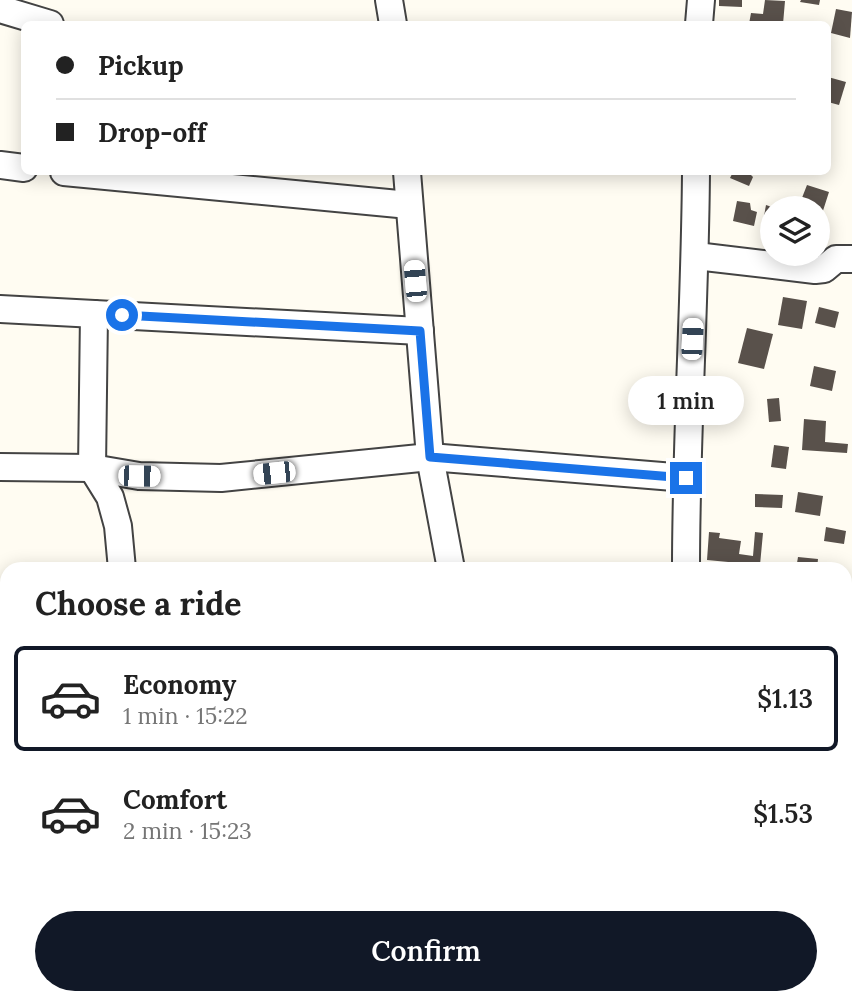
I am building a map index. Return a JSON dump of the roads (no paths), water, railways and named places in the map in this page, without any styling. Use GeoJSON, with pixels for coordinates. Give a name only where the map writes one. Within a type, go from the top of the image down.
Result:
{"type":"FeatureCollection","features":[{"type":"Feature","properties":{"kind":"street"},"geometry":{"type":"LineString","coordinates":[[389,0],[392,21]]}},
{"type":"Feature","properties":{"kind":"street"},"geometry":{"type":"LineString","coordinates":[[699,21],[701,0]]}},
{"type":"Feature","properties":{"kind":"street"},"geometry":{"type":"LineString","coordinates":[[0,9],[40,21]]}},
{"type":"Feature","properties":{"kind":"street"},"geometry":{"type":"LineString","coordinates":[[0,165],[21,168]]}},
{"type":"Feature","properties":{"kind":"street"},"geometry":{"type":"LineString","coordinates":[[95,175],[409,205]]}},
{"type":"Feature","properties":{"kind":"street"},"geometry":{"type":"LineString","coordinates":[[407,175],[430,457],[450,562]]}},
{"type":"Feature","properties":{"kind":"street"},"geometry":{"type":"LineString","coordinates":[[685,562],[696,256],[696,175]]}},
{"type":"Feature","properties":{"kind":"street"},"geometry":{"type":"LineString","coordinates":[[696,256],[815,270],[824,269],[836,259],[852,260]]}},
{"type":"Feature","properties":{"kind":"street"},"geometry":{"type":"LineString","coordinates":[[0,309],[420,331]]}},
{"type":"Feature","properties":{"kind":"street"},"geometry":{"type":"LineString","coordinates":[[94,314],[92,468],[110,497],[118,526],[121,562]]}},
{"type":"Feature","properties":{"kind":"street"},"geometry":{"type":"LineString","coordinates":[[0,467],[92,468],[139,476],[222,478],[430,457],[686,478]]}}]}
